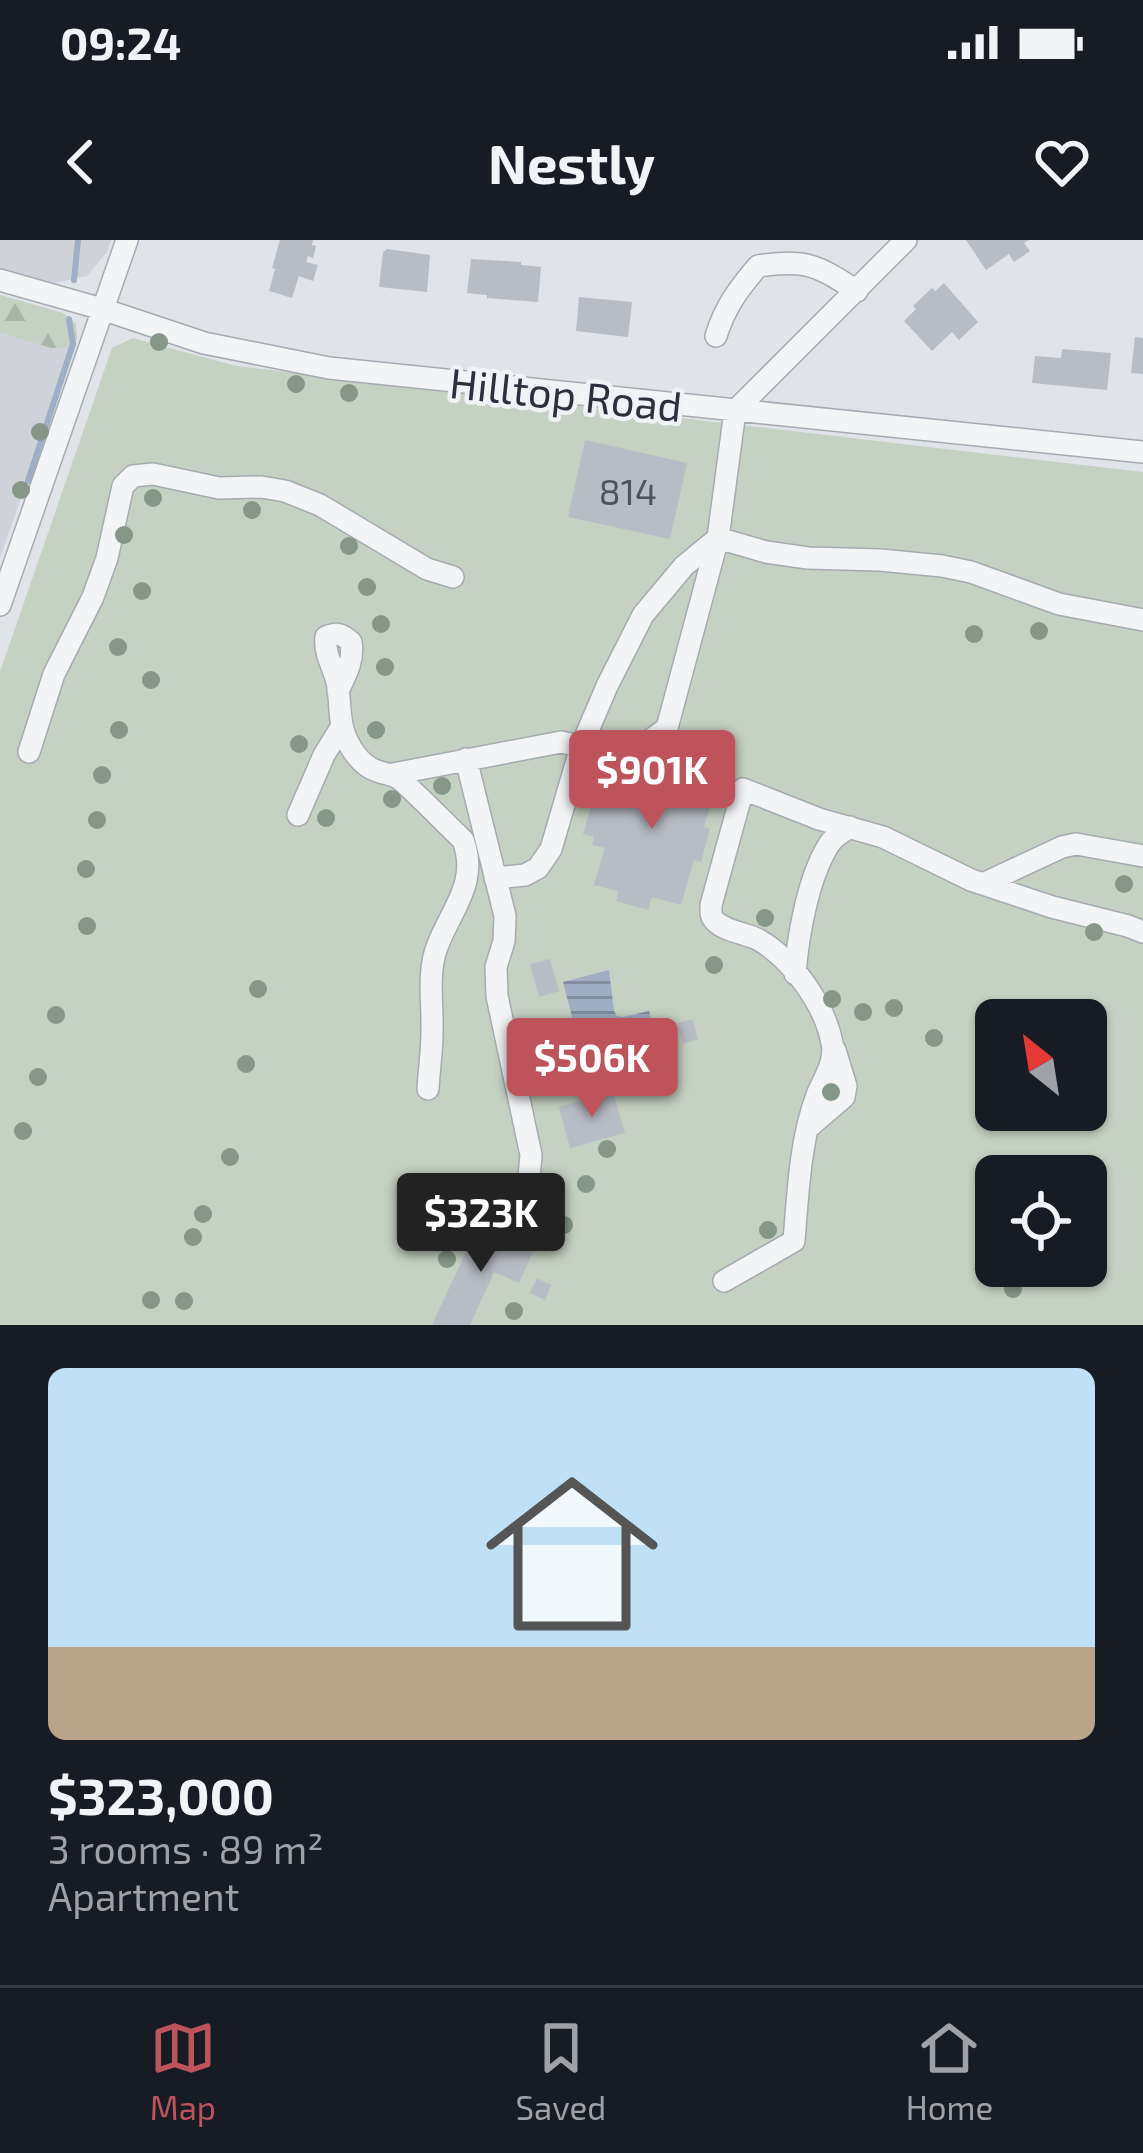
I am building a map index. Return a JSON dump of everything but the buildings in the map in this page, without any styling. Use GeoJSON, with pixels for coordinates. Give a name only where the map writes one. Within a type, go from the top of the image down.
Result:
{"type":"FeatureCollection","features":[{"type":"Feature","properties":{"kind":"street"},"geometry":{"type":"LineString","coordinates":[[0,605],[127,240]]}},
{"type":"Feature","properties":{"kind":"street"},"geometry":{"type":"LineString","coordinates":[[338,691],[342,726],[362,763],[393,774],[561,742],[620,755],[638,750],[668,728],[718,538],[735,411],[906,240]]}},
{"type":"Feature","properties":{"kind":"street"},"geometry":{"type":"LineString","coordinates":[[716,335],[735,292],[758,266],[793,260],[826,271],[857,291]]}},
{"type":"Feature","properties":{"kind":"street","name":"Hilltop Road"},"geometry":{"type":"LineString","coordinates":[[0,280],[204,343],[329,368],[1143,452]]}},
{"type":"Feature","properties":{"kind":"street"},"geometry":{"type":"LineString","coordinates":[[29,752],[54,674],[93,597],[123,486],[134,476],[153,474],[220,488],[285,491],[320,505],[427,569],[453,577]]}},
{"type":"Feature","properties":{"kind":"street"},"geometry":{"type":"LineString","coordinates":[[718,538],[808,558],[941,566],[1058,604],[1143,620]]}},
{"type":"Feature","properties":{"kind":"street"},"geometry":{"type":"LineString","coordinates":[[495,878],[538,868],[551,848],[581,747],[643,614],[684,566],[718,538]]}},
{"type":"Feature","properties":{"kind":"street"},"geometry":{"type":"LineString","coordinates":[[298,815],[342,726]]}},
{"type":"Feature","properties":{"kind":"street"},"geometry":{"type":"LineString","coordinates":[[466,759],[505,916],[496,996],[531,1155],[525,1220]]}},
{"type":"Feature","properties":{"kind":"street"},"geometry":{"type":"LineString","coordinates":[[393,774],[463,840],[470,871],[433,962],[428,1089]]}},
{"type":"Feature","properties":{"kind":"street"},"geometry":{"type":"LineString","coordinates":[[724,1281],[796,1251],[808,1127],[834,1049],[820,1011],[777,953],[712,915],[743,789],[819,819],[883,837],[948,869],[1052,907],[1143,932]]}},
{"type":"Feature","properties":{"kind":"street"},"geometry":{"type":"LineString","coordinates":[[795,974],[809,895],[828,846],[850,827]]}},
{"type":"Feature","properties":{"kind":"street"},"geometry":{"type":"LineString","coordinates":[[985,883],[1076,844],[1143,856]]}},
{"type":"Feature","properties":{"kind":"shaded area"},"geometry":{"type":"Polygon","coordinates":[[[0,240],[111,240],[87,276],[54,283],[0,268],[0,240]]]}},
{"type":"Feature","properties":{"kind":"shaded area"},"geometry":{"type":"Polygon","coordinates":[[[0,295],[63,313],[76,324],[77,338],[0,558],[0,295]]]}},
{"type":"Feature","properties":{"kind":"green space"},"geometry":{"type":"Polygon","coordinates":[[[0,295],[63,313],[76,324],[74,347],[51,348],[0,332],[0,295]]]}},
{"type":"Feature","properties":{"kind":"green space"},"geometry":{"type":"Polygon","coordinates":[[[133,338],[236,366],[1143,472],[1143,1325],[0,1325],[0,672],[112,348],[133,338]]]}},
{"type":"Feature","properties":{"kind":"water"},"geometry":{"type":"Polygon","coordinates":[[[609,970],[617,1016],[649,1011],[658,1043],[584,1062],[563,982],[609,970]]]}},
{"type":"Feature","properties":{"kind":"waterway"},"geometry":{"type":"LineString","coordinates":[[74,280],[78,240]]}},
{"type":"Feature","properties":{"kind":"waterway"},"geometry":{"type":"LineString","coordinates":[[28,481],[73,344],[69,319]]}}]}
